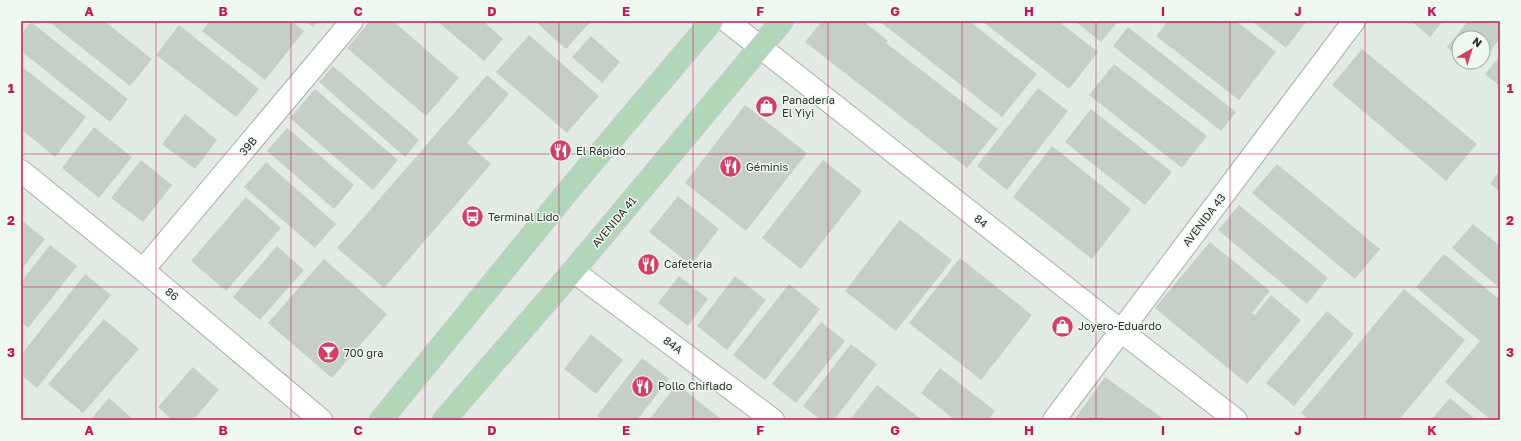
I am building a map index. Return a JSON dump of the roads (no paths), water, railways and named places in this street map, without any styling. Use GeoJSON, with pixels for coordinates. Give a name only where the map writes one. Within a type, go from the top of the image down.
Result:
{"type":"FeatureCollection","features":[{"type":"Feature","properties":{"kind":"main road"},"geometry":{"type":"LineString","coordinates":[[381,420],[573,185],[712,21]]}},
{"type":"Feature","properties":{"kind":"main road","name":"AVENIDA 41"},"geometry":{"type":"LineString","coordinates":[[444,420],[573,271],[761,48],[782,21]]}},
{"type":"Feature","properties":{"kind":"street","name":"39B"},"geometry":{"type":"LineString","coordinates":[[143,270],[352,21]]}},
{"type":"Feature","properties":{"kind":"street","name":"84"},"geometry":{"type":"LineString","coordinates":[[727,21],[1236,420]]}},
{"type":"Feature","properties":{"kind":"street","name":"AVENIDA 43"},"geometry":{"type":"LineString","coordinates":[[1054,420],[1354,21]]}},
{"type":"Feature","properties":{"kind":"street","name":"86"},"geometry":{"type":"LineString","coordinates":[[21,171],[143,270],[321,420]]}},
{"type":"Feature","properties":{"kind":"street","name":"84A"},"geometry":{"type":"LineString","coordinates":[[573,271],[773,420]]}},
{"type":"Feature","properties":{"kind":"place","name":"Panadería El Yiyi"},"geometry":{"type":"Point","coordinates":[766,106]}},
{"type":"Feature","properties":{"kind":"place","name":"El Rápido"},"geometry":{"type":"Point","coordinates":[561,151]}},
{"type":"Feature","properties":{"kind":"place","name":"Géminis"},"geometry":{"type":"Point","coordinates":[730,167]}},
{"type":"Feature","properties":{"kind":"place","name":"Terminal Lido"},"geometry":{"type":"Point","coordinates":[472,217]}},
{"type":"Feature","properties":{"kind":"place","name":"Cafeteria"},"geometry":{"type":"Point","coordinates":[648,264]}},
{"type":"Feature","properties":{"kind":"place","name":"Joyero-Eduardo"},"geometry":{"type":"Point","coordinates":[1062,326]}},
{"type":"Feature","properties":{"kind":"place","name":"700 gra"},"geometry":{"type":"Point","coordinates":[328,353]}},
{"type":"Feature","properties":{"kind":"place","name":"Pollo Chiflado"},"geometry":{"type":"Point","coordinates":[642,386]}}]}
